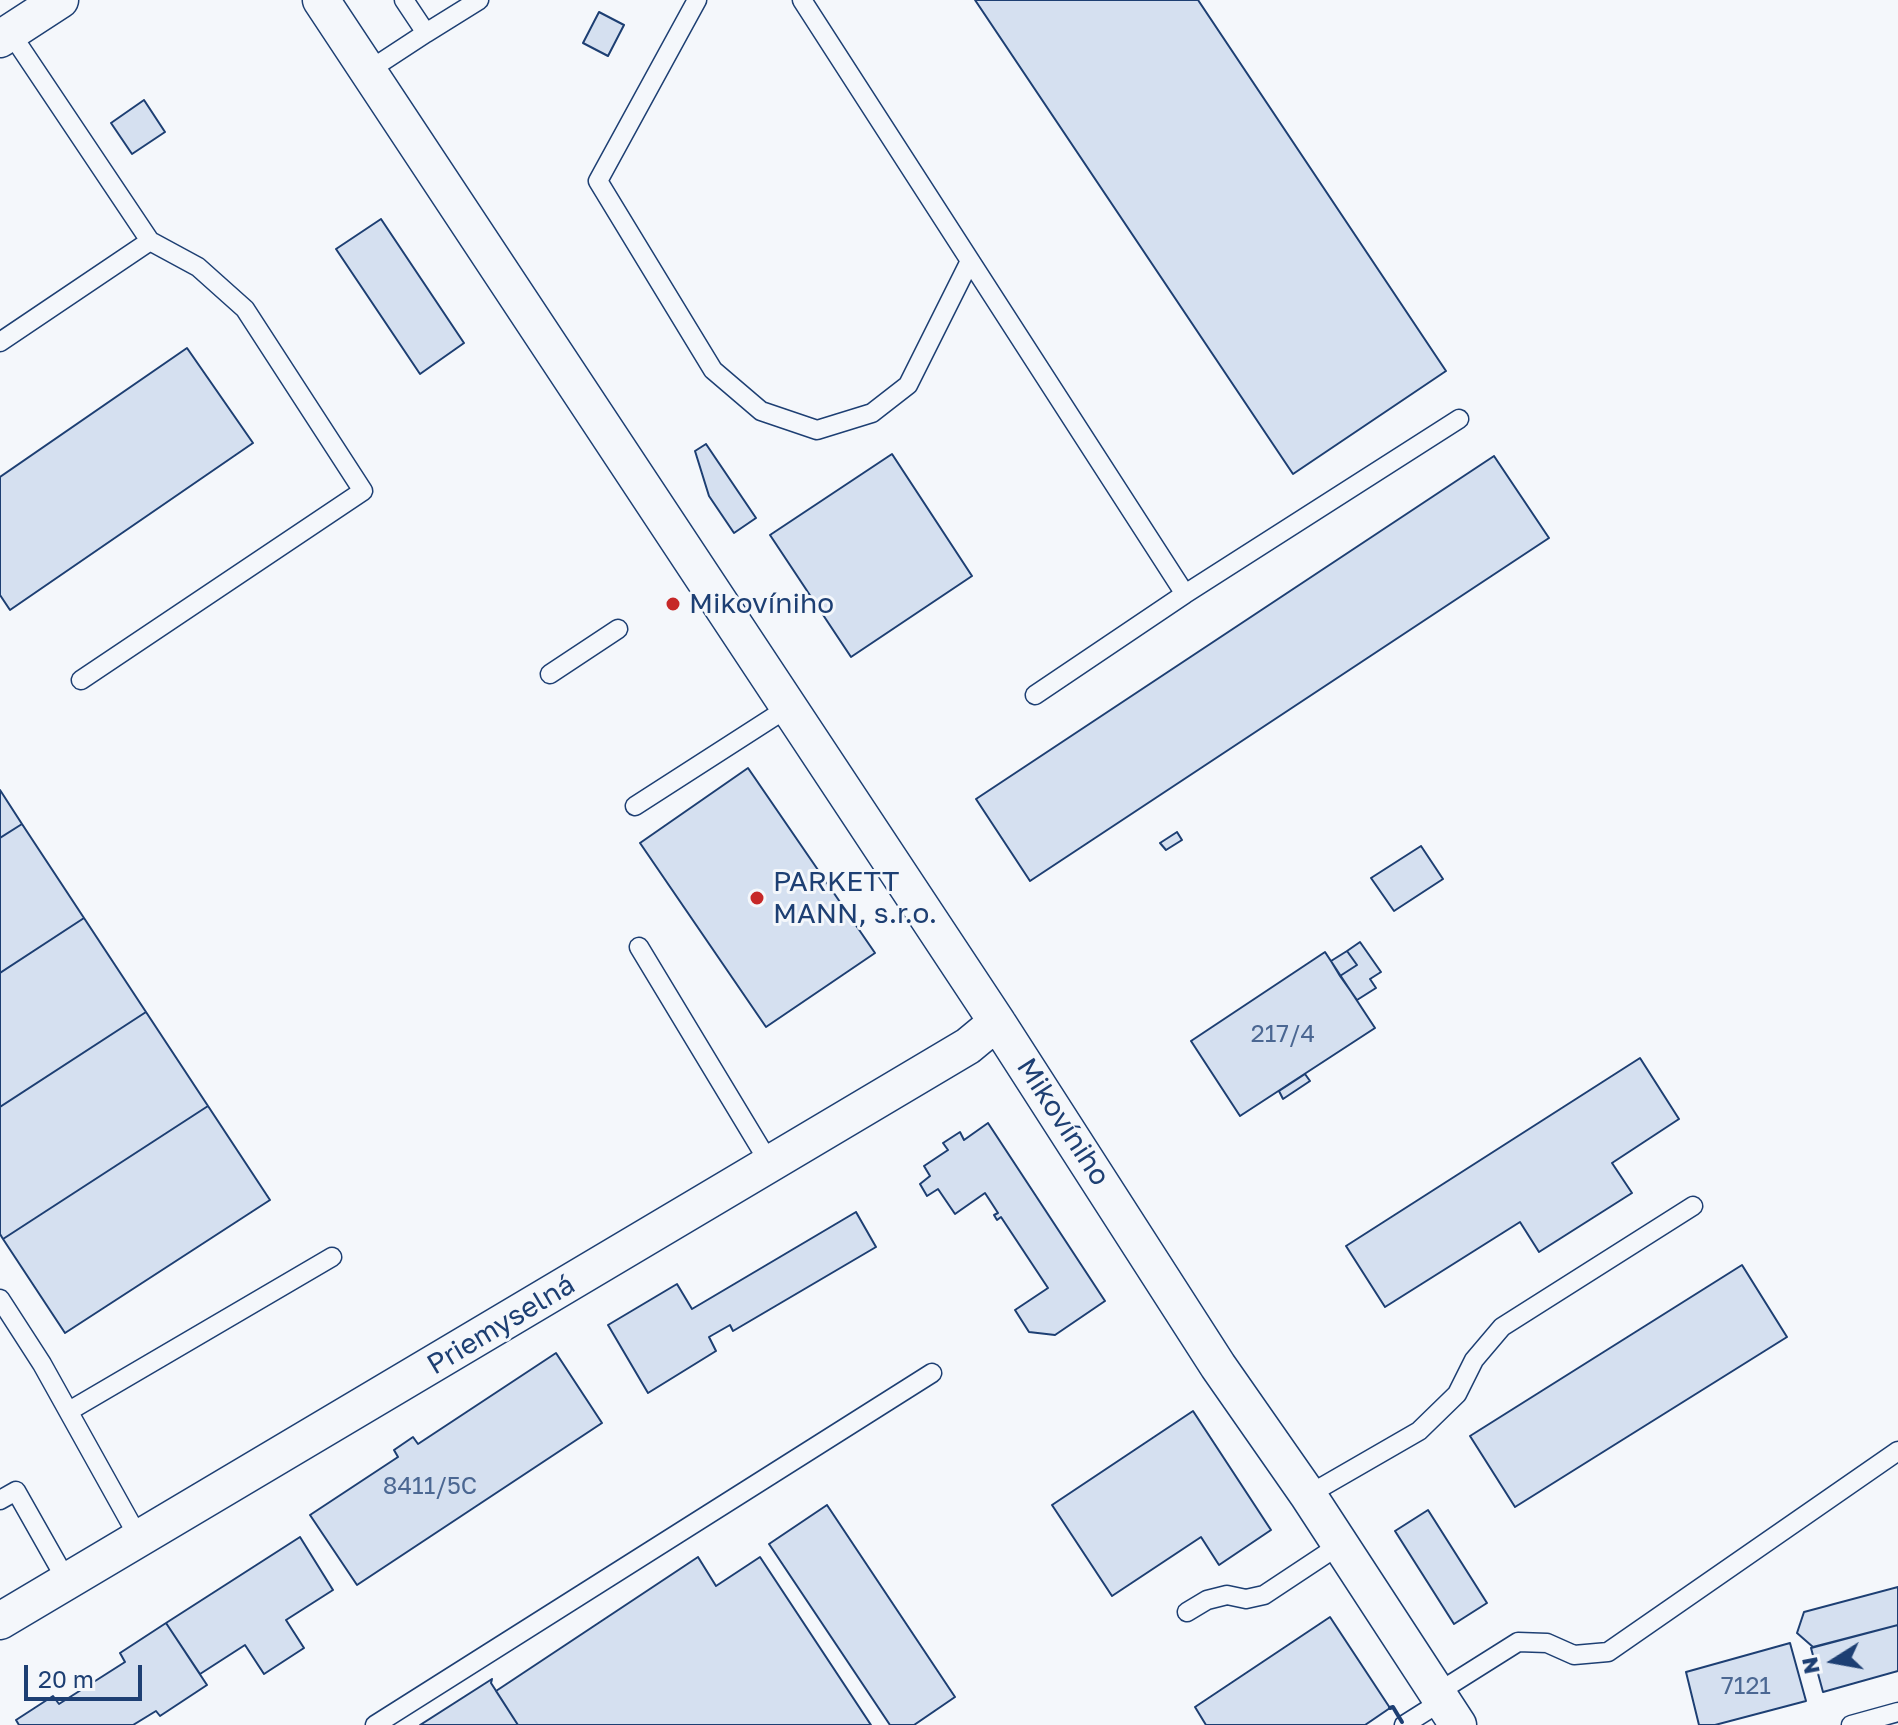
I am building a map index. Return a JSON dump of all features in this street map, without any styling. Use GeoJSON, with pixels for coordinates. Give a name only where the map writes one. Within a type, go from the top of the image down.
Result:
{"type":"FeatureCollection","features":[{"type":"Feature","properties":{"kind":"street"},"geometry":{"type":"LineString","coordinates":[[5,36],[60,0]]}},
{"type":"Feature","properties":{"kind":"street","name":"Mikovíniho"},"geometry":{"type":"LineString","coordinates":[[321,0],[997,1022],[1218,1366],[1341,1544],[1446,1707]]}},
{"type":"Feature","properties":{"kind":"street","name":"Priemyselná"},"geometry":{"type":"LineString","coordinates":[[0,1621],[968,1046],[997,1022]]}},
{"type":"Feature","properties":{"kind":"lane"},"geometry":{"type":"LineString","coordinates":[[404,0],[426,33]]}},
{"type":"Feature","properties":{"kind":"lane"},"geometry":{"type":"LineString","coordinates":[[368,71],[479,0]]}},
{"type":"Feature","properties":{"kind":"lane"},"geometry":{"type":"LineString","coordinates":[[697,0],[598,181],[713,370],[761,411],[817,430],[872,413],[908,385],[970,261]]}},
{"type":"Feature","properties":{"kind":"lane"},"geometry":{"type":"LineString","coordinates":[[802,0],[1185,594]]}},
{"type":"Feature","properties":{"kind":"lane"},"geometry":{"type":"LineString","coordinates":[[5,36],[150,241],[198,267],[245,309],[363,491],[81,680]]}},
{"type":"Feature","properties":{"kind":"lane"},"geometry":{"type":"LineString","coordinates":[[0,342],[150,241]]}},
{"type":"Feature","properties":{"kind":"lane"},"geometry":{"type":"LineString","coordinates":[[1035,695],[1185,594],[1459,419]]}},
{"type":"Feature","properties":{"kind":"lane"},"geometry":{"type":"LineString","coordinates":[[550,674],[618,629]]}},
{"type":"Feature","properties":{"kind":"lane"},"geometry":{"type":"LineString","coordinates":[[635,806],[789,707]]}},
{"type":"Feature","properties":{"kind":"lane"},"geometry":{"type":"LineString","coordinates":[[639,947],[770,1164]]}},
{"type":"Feature","properties":{"kind":"lane"},"geometry":{"type":"LineString","coordinates":[[1308,1495],[1419,1431],[1457,1394],[1474,1360],[1502,1327],[1693,1206]]}},
{"type":"Feature","properties":{"kind":"lane"},"geometry":{"type":"LineString","coordinates":[[69,1411],[332,1257]]}},
{"type":"Feature","properties":{"kind":"lane"},"geometry":{"type":"LineString","coordinates":[[0,1299],[69,1411],[140,1540]]}},
{"type":"Feature","properties":{"kind":"lane"},"geometry":{"type":"LineString","coordinates":[[375,1725],[932,1373]]}},
{"type":"Feature","properties":{"kind":"lane"},"geometry":{"type":"LineString","coordinates":[[1404,1725],[1446,1707],[1518,1642],[1547,1643],[1574,1655],[1608,1652],[1898,1451]]}},
{"type":"Feature","properties":{"kind":"lane"},"geometry":{"type":"LineString","coordinates":[[0,1500],[16,1491],[68,1583]]}},
{"type":"Feature","properties":{"kind":"lane"},"geometry":{"type":"LineString","coordinates":[[1187,1612],[1217,1597],[1227,1595],[1246,1599],[1264,1595],[1341,1544]]}},
{"type":"Feature","properties":{"kind":"lane"},"geometry":{"type":"LineString","coordinates":[[1851,1725],[1898,1712]]}},
{"type":"Feature","properties":{"kind":"building"},"geometry":{"type":"Polygon","coordinates":[[[975,0],[1198,0],[1446,371],[1293,474],[975,0]]]}},
{"type":"Feature","properties":{"kind":"building"},"geometry":{"type":"Polygon","coordinates":[[[599,12],[624,25],[608,56],[583,43],[599,12]]]}},
{"type":"Feature","properties":{"kind":"building"},"geometry":{"type":"Polygon","coordinates":[[[144,100],[165,132],[132,154],[111,123],[144,100]]]}},
{"type":"Feature","properties":{"kind":"building"},"geometry":{"type":"Polygon","coordinates":[[[381,219],[464,343],[420,374],[336,249],[381,219]]]}},
{"type":"Feature","properties":{"kind":"building"},"geometry":{"type":"Polygon","coordinates":[[[187,348],[253,443],[10,610],[0,595],[0,477],[187,348]]]}},
{"type":"Feature","properties":{"kind":"building"},"geometry":{"type":"Polygon","coordinates":[[[706,444],[756,518],[734,533],[709,496],[695,451],[706,444]]]}},
{"type":"Feature","properties":{"kind":"building"},"geometry":{"type":"Polygon","coordinates":[[[892,454],[972,576],[851,657],[770,535],[892,454]]]}},
{"type":"Feature","properties":{"kind":"building"},"geometry":{"type":"Polygon","coordinates":[[[1494,456],[1549,538],[1030,881],[976,799],[1494,456]]]}},
{"type":"Feature","properties":{"kind":"building","name":"PARKETT MANN, s.r.o."},"geometry":{"type":"Polygon","coordinates":[[[748,768],[875,953],[766,1027],[640,843],[748,768]]]}},
{"type":"Feature","properties":{"kind":"building"},"geometry":{"type":"Polygon","coordinates":[[[0,790],[22,824],[0,838],[0,790]]]}},
{"type":"Feature","properties":{"kind":"building"},"geometry":{"type":"Polygon","coordinates":[[[22,824],[84,918],[0,973],[0,838],[22,824]]]}},
{"type":"Feature","properties":{"kind":"building"},"geometry":{"type":"Polygon","coordinates":[[[1177,832],[1182,840],[1166,850],[1160,843],[1177,832]]]}},
{"type":"Feature","properties":{"kind":"building"},"geometry":{"type":"Polygon","coordinates":[[[1421,846],[1443,879],[1394,911],[1371,878],[1421,846]]]}},
{"type":"Feature","properties":{"kind":"building"},"geometry":{"type":"Polygon","coordinates":[[[84,918],[146,1012],[0,1107],[0,973],[84,918]]]}},
{"type":"Feature","properties":{"kind":"building"},"geometry":{"type":"Polygon","coordinates":[[[1360,942],[1381,972],[1370,979],[1376,988],[1357,1000],[1340,976],[1357,965],[1347,951],[1360,942]]]}},
{"type":"Feature","properties":{"kind":"building"},"geometry":{"type":"Polygon","coordinates":[[[1347,951],[1357,965],[1340,976],[1331,961],[1347,951]]]}},
{"type":"Feature","properties":{"kind":"building"},"geometry":{"type":"Polygon","coordinates":[[[1325,952],[1375,1028],[1240,1116],[1191,1041],[1325,952]]]}},
{"type":"Feature","properties":{"kind":"building"},"geometry":{"type":"Polygon","coordinates":[[[146,1012],[208,1106],[3,1239],[0,1234],[0,1107],[146,1012]]]}},
{"type":"Feature","properties":{"kind":"building"},"geometry":{"type":"Polygon","coordinates":[[[1640,1058],[1679,1119],[1612,1163],[1632,1193],[1539,1252],[1520,1222],[1385,1307],[1346,1246],[1640,1058]]]}},
{"type":"Feature","properties":{"kind":"building"},"geometry":{"type":"Polygon","coordinates":[[[1305,1074],[1310,1081],[1283,1099],[1279,1091],[1305,1074]]]}},
{"type":"Feature","properties":{"kind":"building"},"geometry":{"type":"Polygon","coordinates":[[[208,1106],[270,1200],[65,1333],[3,1239],[208,1106]]]}},
{"type":"Feature","properties":{"kind":"building"},"geometry":{"type":"Polygon","coordinates":[[[988,1123],[1105,1301],[1055,1335],[1029,1332],[1015,1310],[1048,1288],[1001,1217],[997,1220],[994,1215],[998,1213],[985,1193],[955,1214],[938,1189],[927,1196],[920,1184],[930,1176],[924,1166],[948,1150],[943,1143],[960,1132],[964,1140],[988,1123]]]}},
{"type":"Feature","properties":{"kind":"building"},"geometry":{"type":"Polygon","coordinates":[[[856,1212],[876,1247],[733,1331],[730,1325],[709,1337],[716,1351],[648,1393],[608,1325],[677,1284],[692,1309],[856,1212]]]}},
{"type":"Feature","properties":{"kind":"building"},"geometry":{"type":"Polygon","coordinates":[[[1742,1265],[1787,1337],[1515,1507],[1470,1436],[1742,1265]]]}},
{"type":"Feature","properties":{"kind":"building"},"geometry":{"type":"Polygon","coordinates":[[[556,1353],[602,1423],[357,1585],[310,1515],[398,1457],[394,1450],[413,1437],[418,1444],[556,1353]]]}},
{"type":"Feature","properties":{"kind":"building"},"geometry":{"type":"Polygon","coordinates":[[[1193,1411],[1271,1530],[1219,1565],[1201,1537],[1112,1596],[1052,1505],[1193,1411]]]}},
{"type":"Feature","properties":{"kind":"building"},"geometry":{"type":"Polygon","coordinates":[[[827,1505],[955,1697],[914,1725],[890,1725],[769,1544],[827,1505]]]}},
{"type":"Feature","properties":{"kind":"building"},"geometry":{"type":"Polygon","coordinates":[[[1428,1510],[1487,1603],[1454,1624],[1395,1531],[1428,1510]]]}},
{"type":"Feature","properties":{"kind":"building"},"geometry":{"type":"Polygon","coordinates":[[[300,1537],[333,1590],[286,1620],[304,1648],[264,1674],[245,1645],[200,1674],[166,1623],[300,1537]]]}},
{"type":"Feature","properties":{"kind":"building"},"geometry":{"type":"Polygon","coordinates":[[[698,1557],[716,1586],[760,1557],[871,1725],[518,1725],[496,1691],[698,1557]]]}},
{"type":"Feature","properties":{"kind":"building"},"geometry":{"type":"Polygon","coordinates":[[[1898,1587],[1898,1625],[1813,1647],[1797,1633],[1804,1612],[1898,1587]]]}},
{"type":"Feature","properties":{"kind":"building"},"geometry":{"type":"Polygon","coordinates":[[[1330,1617],[1390,1708],[1365,1725],[1206,1725],[1195,1707],[1330,1617]]]}},
{"type":"Feature","properties":{"kind":"building"},"geometry":{"type":"Polygon","coordinates":[[[166,1623],[207,1685],[160,1716],[156,1711],[133,1725],[19,1725],[16,1720],[53,1696],[59,1704],[125,1662],[120,1653],[166,1623]]]}},
{"type":"Feature","properties":{"kind":"building"},"geometry":{"type":"Polygon","coordinates":[[[1898,1625],[1898,1671],[1823,1692],[1811,1648],[1898,1625]]]}},
{"type":"Feature","properties":{"kind":"building"},"geometry":{"type":"Polygon","coordinates":[[[1790,1643],[1806,1701],[1715,1725],[1699,1725],[1686,1672],[1790,1643]]]}},
{"type":"Feature","properties":{"kind":"building"},"geometry":{"type":"Polygon","coordinates":[[[492,1679],[491,1683],[518,1725],[420,1725],[492,1679]]]}},
{"type":"Feature","properties":{"kind":"wall"},"geometry":{"type":"LineString","coordinates":[[1390,1708],[1393,1707],[1402,1722]]}},
{"type":"Feature","properties":{"kind":"place","name":"Mikovíniho"},"geometry":{"type":"Point","coordinates":[673,604]}},
{"type":"Feature","properties":{"kind":"place","name":"PARKETT MANN, s.r.o."},"geometry":{"type":"Point","coordinates":[757,898]}}]}
